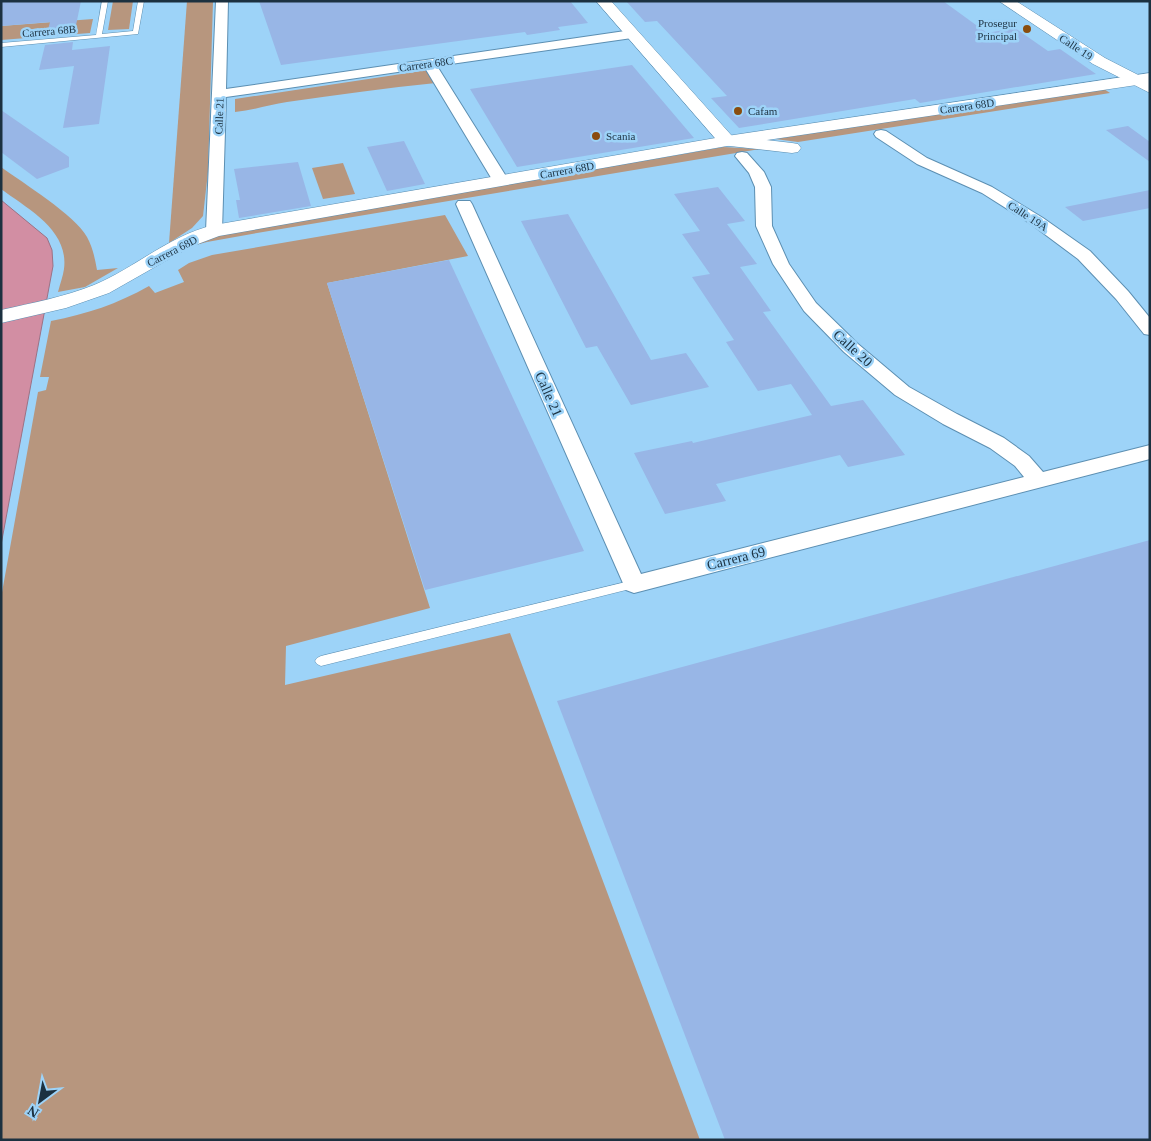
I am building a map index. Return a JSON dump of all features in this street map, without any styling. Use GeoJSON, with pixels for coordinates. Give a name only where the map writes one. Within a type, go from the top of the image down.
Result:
{"type":"FeatureCollection","features":[{"type":"Feature","properties":{"kind":"main road"},"geometry":{"type":"LineString","coordinates":[[603,1],[727,141],[792,148]]}},
{"type":"Feature","properties":{"kind":"main road","name":"Calle 19"},"geometry":{"type":"LineString","coordinates":[[1006,1],[1098,61],[1146,88]]}},
{"type":"Feature","properties":{"kind":"main road","name":"Carrera 68D"},"geometry":{"type":"LineString","coordinates":[[1,317],[108,298],[184,256],[212,247],[1146,88]]}},
{"type":"Feature","properties":{"kind":"main road","name":"Carrera 68D"},"geometry":{"type":"LineString","coordinates":[[1,328],[58,308],[102,289],[184,243],[214,232],[727,141],[1146,88]]}},
{"type":"Feature","properties":{"kind":"street","name":"Calle 21"},"geometry":{"type":"LineString","coordinates":[[214,232],[222,1]]}},
{"type":"Feature","properties":{"kind":"street","name":"Carrera 68C"},"geometry":{"type":"LineString","coordinates":[[220,94],[632,34]]}},
{"type":"Feature","properties":{"kind":"street"},"geometry":{"type":"LineString","coordinates":[[429,64],[501,181]]}},
{"type":"Feature","properties":{"kind":"street","name":"Calle 19A"},"geometry":{"type":"LineString","coordinates":[[882,134],[922,160],[987,190],[1037,221],[1084,255],[1122,295],[1150,330]]}},
{"type":"Feature","properties":{"kind":"street","name":"Calle 20"},"geometry":{"type":"LineString","coordinates":[[742,156],[756,172],[763,187],[764,226],[781,264],[810,307],[851,348],[902,391],[950,419],[997,443],[1022,461],[1038,480]]}},
{"type":"Feature","properties":{"kind":"street","name":"Calle 21"},"geometry":{"type":"LineString","coordinates":[[464,204],[634,584]]}},
{"type":"Feature","properties":{"kind":"street","name":"Carrera 69"},"geometry":{"type":"LineString","coordinates":[[634,584],[1150,452]]}},
{"type":"Feature","properties":{"kind":"lane"},"geometry":{"type":"LineString","coordinates":[[99,36],[105,1]]}},
{"type":"Feature","properties":{"kind":"lane","name":"Carrera 68B"},"geometry":{"type":"LineString","coordinates":[[1,45],[136,33],[140,1]]}},
{"type":"Feature","properties":{"kind":"lane","name":"Carrera 69"},"geometry":{"type":"LineString","coordinates":[[322,660],[634,584]]}},
{"type":"Feature","properties":{"kind":"shaded area"},"geometry":{"type":"Polygon","coordinates":[[[113,1],[133,1],[129,29],[108,30],[113,1]]]}},
{"type":"Feature","properties":{"kind":"shaded area"},"geometry":{"type":"Polygon","coordinates":[[[187,1],[213,1],[208,172],[203,216],[192,228],[169,243],[187,1]]]}},
{"type":"Feature","properties":{"kind":"shaded area"},"geometry":{"type":"Polygon","coordinates":[[[93,19],[90,33],[1,40],[1,26],[93,19]]]}},
{"type":"Feature","properties":{"kind":"shaded area"},"geometry":{"type":"Polygon","coordinates":[[[428,70],[436,83],[287,102],[235,112],[235,99],[428,70]]]}},
{"type":"Feature","properties":{"kind":"shaded area"},"geometry":{"type":"Polygon","coordinates":[[[1104,89],[1110,93],[798,142],[775,139],[1104,89]]]}},
{"type":"Feature","properties":{"kind":"shaded area"},"geometry":{"type":"Polygon","coordinates":[[[723,147],[760,149],[263,232],[184,248],[223,234],[723,147]]]}},
{"type":"Feature","properties":{"kind":"shaded area"},"geometry":{"type":"Polygon","coordinates":[[[343,163],[355,194],[323,199],[312,168],[343,163]]]}},
{"type":"Feature","properties":{"kind":"shaded area"},"geometry":{"type":"Polygon","coordinates":[[[1,167],[60,209],[81,228],[91,245],[97,270],[118,268],[85,287],[58,292],[64,269],[64,255],[60,243],[44,222],[1,189],[1,167]]]}},
{"type":"Feature","properties":{"kind":"shaded area"},"geometry":{"type":"Polygon","coordinates":[[[1,200],[47,238],[52,250],[53,266],[1,545],[1,200]]]}},
{"type":"Feature","properties":{"kind":"shaded area"},"geometry":{"type":"Polygon","coordinates":[[[445,215],[468,256],[327,283],[430,608],[286,646],[285,685],[510,633],[700,1140],[1,1140],[1,598],[38,392],[46,390],[49,377],[40,377],[51,321],[101,308],[149,286],[155,293],[184,282],[178,270],[189,263],[212,255],[445,215]]]}},
{"type":"Feature","properties":{"kind":"building"},"geometry":{"type":"Polygon","coordinates":[[[1,1],[81,1],[74,35],[46,37],[50,22],[1,26],[1,1]]]}},
{"type":"Feature","properties":{"kind":"building"},"geometry":{"type":"Polygon","coordinates":[[[259,1],[570,1],[588,23],[558,27],[560,30],[527,35],[525,32],[281,65],[259,1]]]}},
{"type":"Feature","properties":{"kind":"building"},"geometry":{"type":"Polygon","coordinates":[[[626,1],[943,1],[987,33],[1015,28],[1048,51],[1060,49],[1096,74],[920,103],[915,99],[739,128],[711,98],[727,96],[657,21],[645,22],[626,1]]]}},
{"type":"Feature","properties":{"kind":"building"},"geometry":{"type":"Polygon","coordinates":[[[73,42],[72,50],[110,46],[99,124],[63,128],[74,66],[39,70],[45,45],[73,42]]]}},
{"type":"Feature","properties":{"kind":"building"},"geometry":{"type":"Polygon","coordinates":[[[632,65],[694,138],[517,167],[470,89],[632,65]]]}},
{"type":"Feature","properties":{"kind":"building"},"geometry":{"type":"Polygon","coordinates":[[[1,110],[69,157],[69,167],[37,179],[1,152],[1,110]]]}},
{"type":"Feature","properties":{"kind":"building"},"geometry":{"type":"Polygon","coordinates":[[[1128,126],[1150,142],[1150,162],[1106,130],[1128,126]]]}},
{"type":"Feature","properties":{"kind":"building"},"geometry":{"type":"Polygon","coordinates":[[[404,141],[425,184],[387,191],[367,147],[404,141]]]}},
{"type":"Feature","properties":{"kind":"building"},"geometry":{"type":"Polygon","coordinates":[[[298,162],[311,206],[239,218],[236,200],[240,200],[234,169],[298,162]]]}},
{"type":"Feature","properties":{"kind":"building"},"geometry":{"type":"Polygon","coordinates":[[[718,187],[745,221],[727,224],[757,264],[740,267],[771,311],[763,312],[831,406],[863,400],[905,455],[848,467],[840,455],[716,484],[726,501],[665,514],[634,453],[692,441],[693,443],[812,415],[791,384],[758,391],[726,342],[734,340],[692,277],[710,274],[682,234],[700,231],[674,194],[718,187]]]}},
{"type":"Feature","properties":{"kind":"building"},"geometry":{"type":"Polygon","coordinates":[[[1150,190],[1150,208],[1083,221],[1065,207],[1150,190]]]}},
{"type":"Feature","properties":{"kind":"building"},"geometry":{"type":"Polygon","coordinates":[[[568,214],[651,360],[686,353],[709,387],[631,405],[597,346],[586,348],[521,221],[568,214]]]}},
{"type":"Feature","properties":{"kind":"building"},"geometry":{"type":"Polygon","coordinates":[[[449,260],[584,551],[425,590],[327,283],[449,260]]]}},
{"type":"Feature","properties":{"kind":"building"},"geometry":{"type":"Polygon","coordinates":[[[1150,540],[1150,1140],[725,1140],[557,701],[1150,540]]]}},
{"type":"Feature","properties":{"kind":"place","name":"Prosegur Principal"},"geometry":{"type":"Point","coordinates":[1027,29]}},
{"type":"Feature","properties":{"kind":"place","name":"Cafam"},"geometry":{"type":"Point","coordinates":[738,111]}},
{"type":"Feature","properties":{"kind":"place","name":"Scania"},"geometry":{"type":"Point","coordinates":[596,136]}}]}
